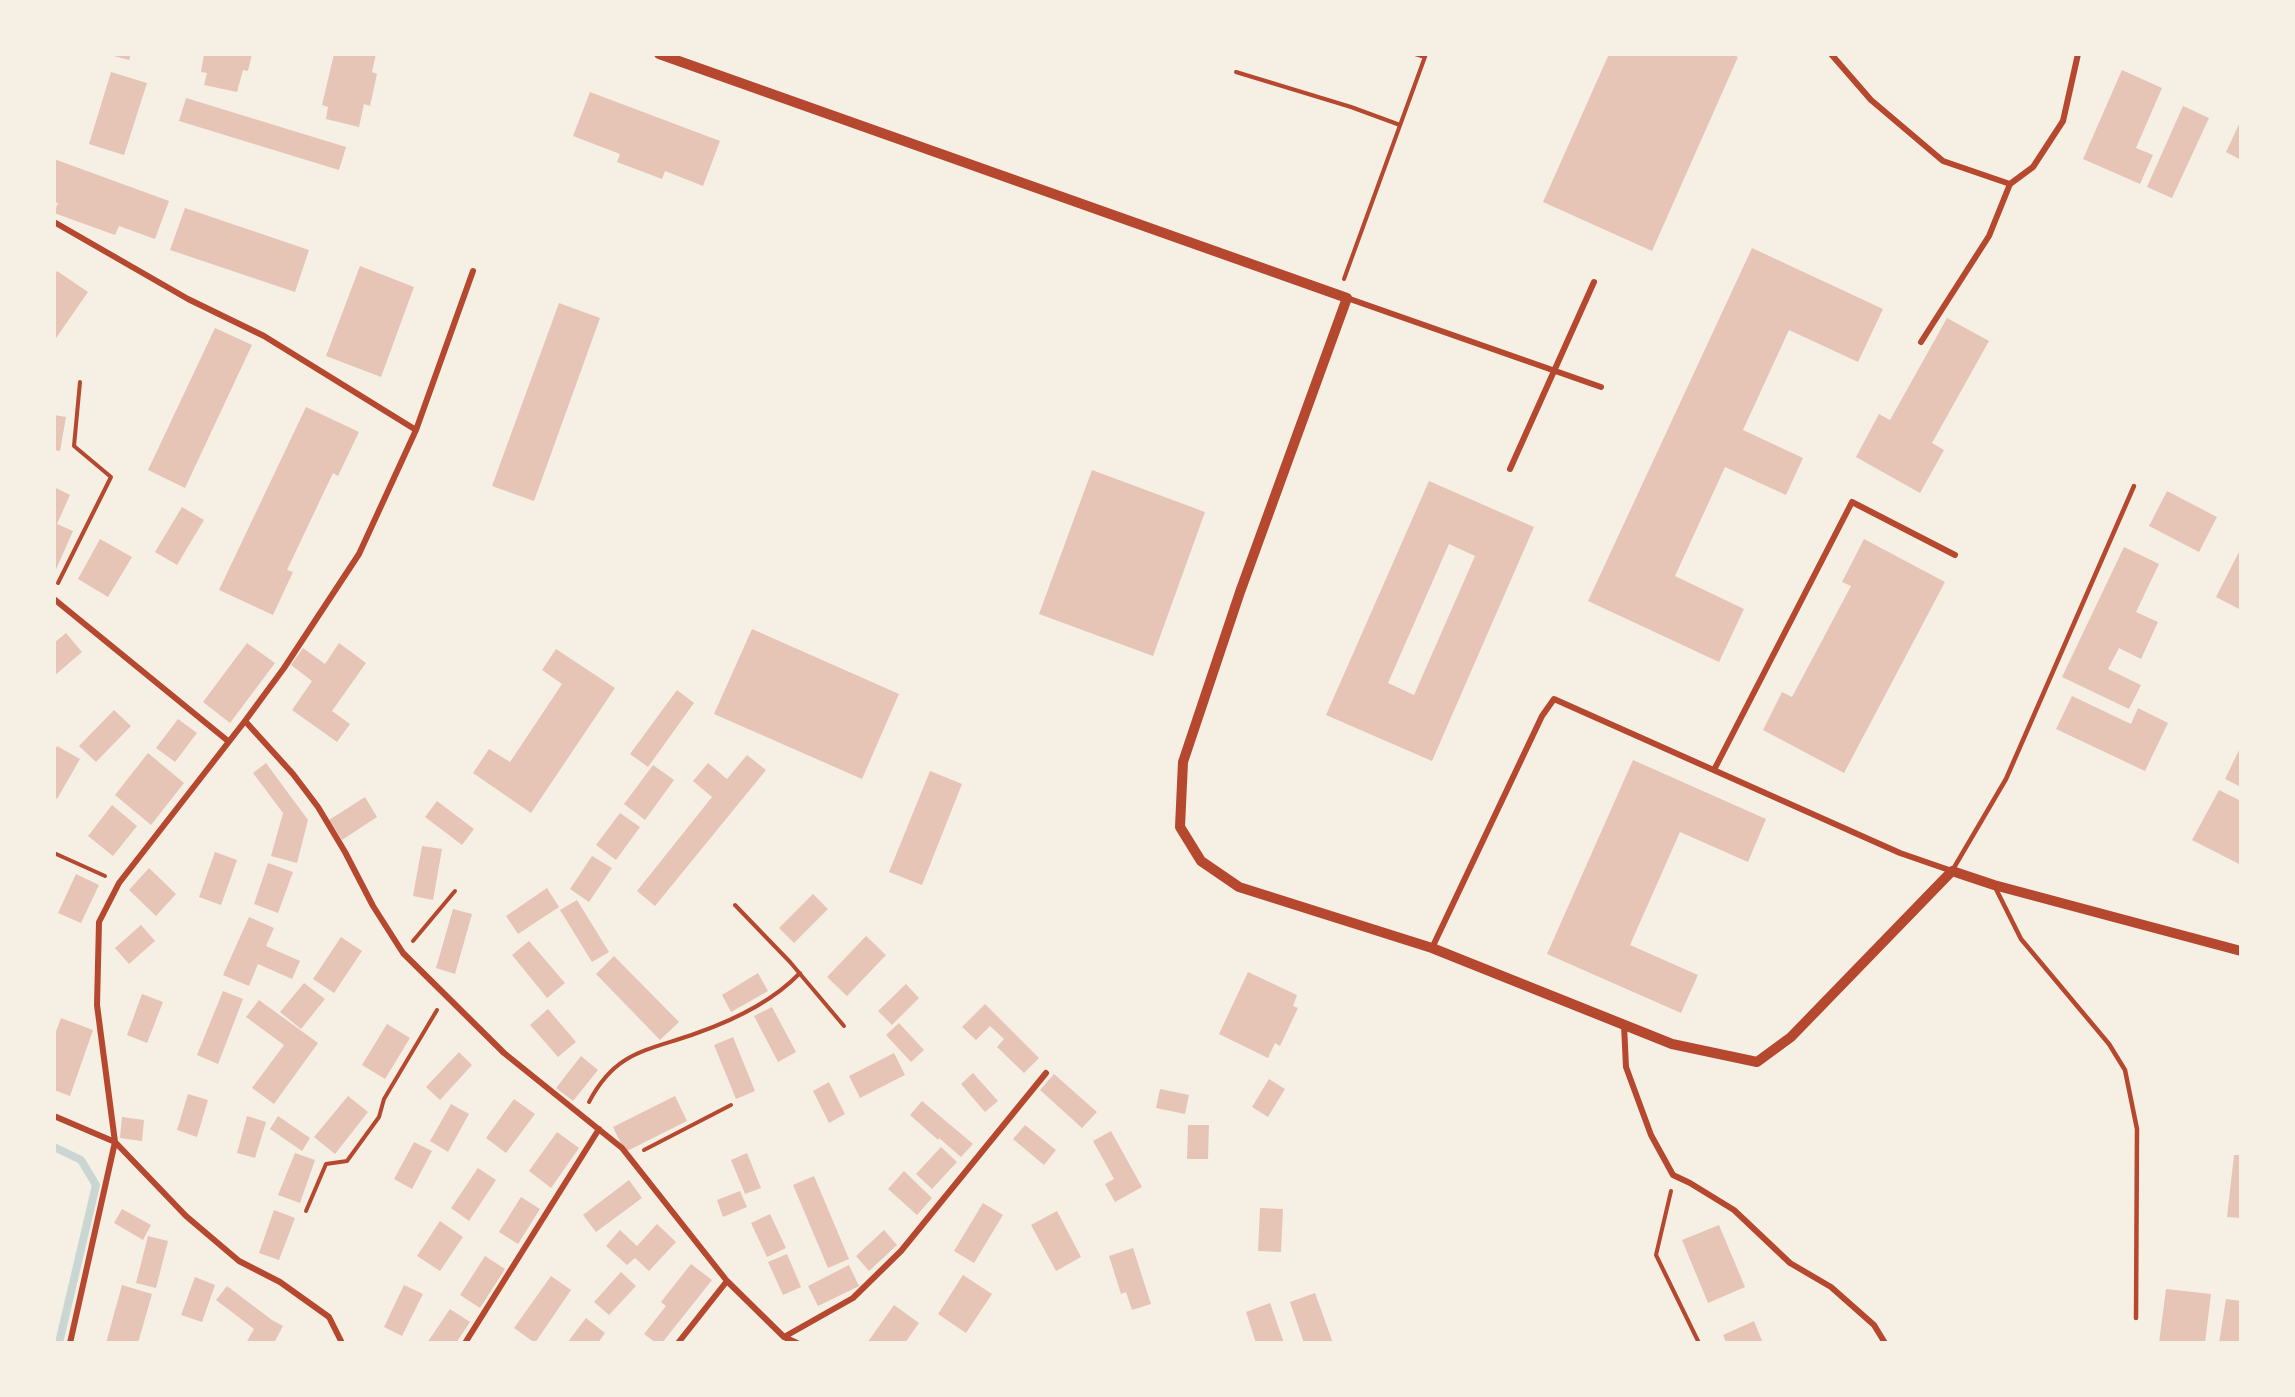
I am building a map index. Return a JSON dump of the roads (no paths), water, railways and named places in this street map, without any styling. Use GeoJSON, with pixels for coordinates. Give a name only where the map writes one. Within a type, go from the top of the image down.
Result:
{"type":"FeatureCollection","features":[{"type":"Feature","properties":{"kind":"street"},"geometry":{"type":"LineString","coordinates":[[658,54],[1601,387]]}},
{"type":"Feature","properties":{"kind":"street"},"geometry":{"type":"LineString","coordinates":[[1831,54],[1871,100],[1943,161],[2010,184]]}},
{"type":"Feature","properties":{"kind":"street"},"geometry":{"type":"LineString","coordinates":[[1921,342],[1989,236],[2010,184],[2033,167],[2063,122],[2078,54]]}},
{"type":"Feature","properties":{"kind":"street"},"geometry":{"type":"LineString","coordinates":[[54,222],[188,299],[264,336],[416,430]]}},
{"type":"Feature","properties":{"kind":"street"},"geometry":{"type":"LineString","coordinates":[[70,1343],[115,1142],[97,1005],[99,922],[119,883],[284,668],[359,554],[416,430],[473,271]]}},
{"type":"Feature","properties":{"kind":"street"},"geometry":{"type":"LineString","coordinates":[[1510,469],[1594,282]]}},
{"type":"Feature","properties":{"kind":"street"},"geometry":{"type":"LineString","coordinates":[[1343,297],[1184,762],[1180,827],[1201,861],[1239,887],[1432,948],[1672,1044],[1757,1062],[1791,1037],[1952,871]]}},
{"type":"Feature","properties":{"kind":"street"},"geometry":{"type":"LineString","coordinates":[[1714,770],[1852,502],[1955,555]]}},
{"type":"Feature","properties":{"kind":"street"},"geometry":{"type":"LineString","coordinates":[[54,599],[228,741]]}},
{"type":"Feature","properties":{"kind":"street"},"geometry":{"type":"LineString","coordinates":[[1432,948],[1542,716],[1554,699],[1900,853],[1994,885],[2241,951]]}},
{"type":"Feature","properties":{"kind":"street"},"geometry":{"type":"LineString","coordinates":[[245,721],[293,774],[318,807],[373,906],[404,953],[504,1053],[622,1148],[727,1281],[784,1337],[797,1343]]}},
{"type":"Feature","properties":{"kind":"street"},"geometry":{"type":"LineString","coordinates":[[1624,1024],[1626,1067],[1651,1135],[1673,1175],[1734,1210],[1791,1263],[1832,1287],[1874,1325],[1886,1343]]}},
{"type":"Feature","properties":{"kind":"street"},"geometry":{"type":"LineString","coordinates":[[784,1337],[853,1298],[901,1251],[1046,1073]]}},
{"type":"Feature","properties":{"kind":"street"},"geometry":{"type":"LineString","coordinates":[[54,1116],[115,1142],[186,1216],[239,1261],[280,1282],[329,1317],[342,1343]]}},
{"type":"Feature","properties":{"kind":"street"},"geometry":{"type":"LineString","coordinates":[[465,1343],[599,1129]]}},
{"type":"Feature","properties":{"kind":"street"},"geometry":{"type":"LineString","coordinates":[[678,1343],[727,1281]]}},
{"type":"Feature","properties":{"kind":"lane"},"geometry":{"type":"LineString","coordinates":[[1952,871],[2006,779],[2134,486]]}},
{"type":"Feature","properties":{"kind":"lane"},"geometry":{"type":"LineString","coordinates":[[1994,885],[2021,939],[2109,1044],[2125,1070],[2136,1129],[2136,1318]]}},
{"type":"Feature","properties":{"kind":"waterway"},"geometry":{"type":"LineString","coordinates":[[54,1147],[81,1160],[96,1185],[59,1343]]}}]}
